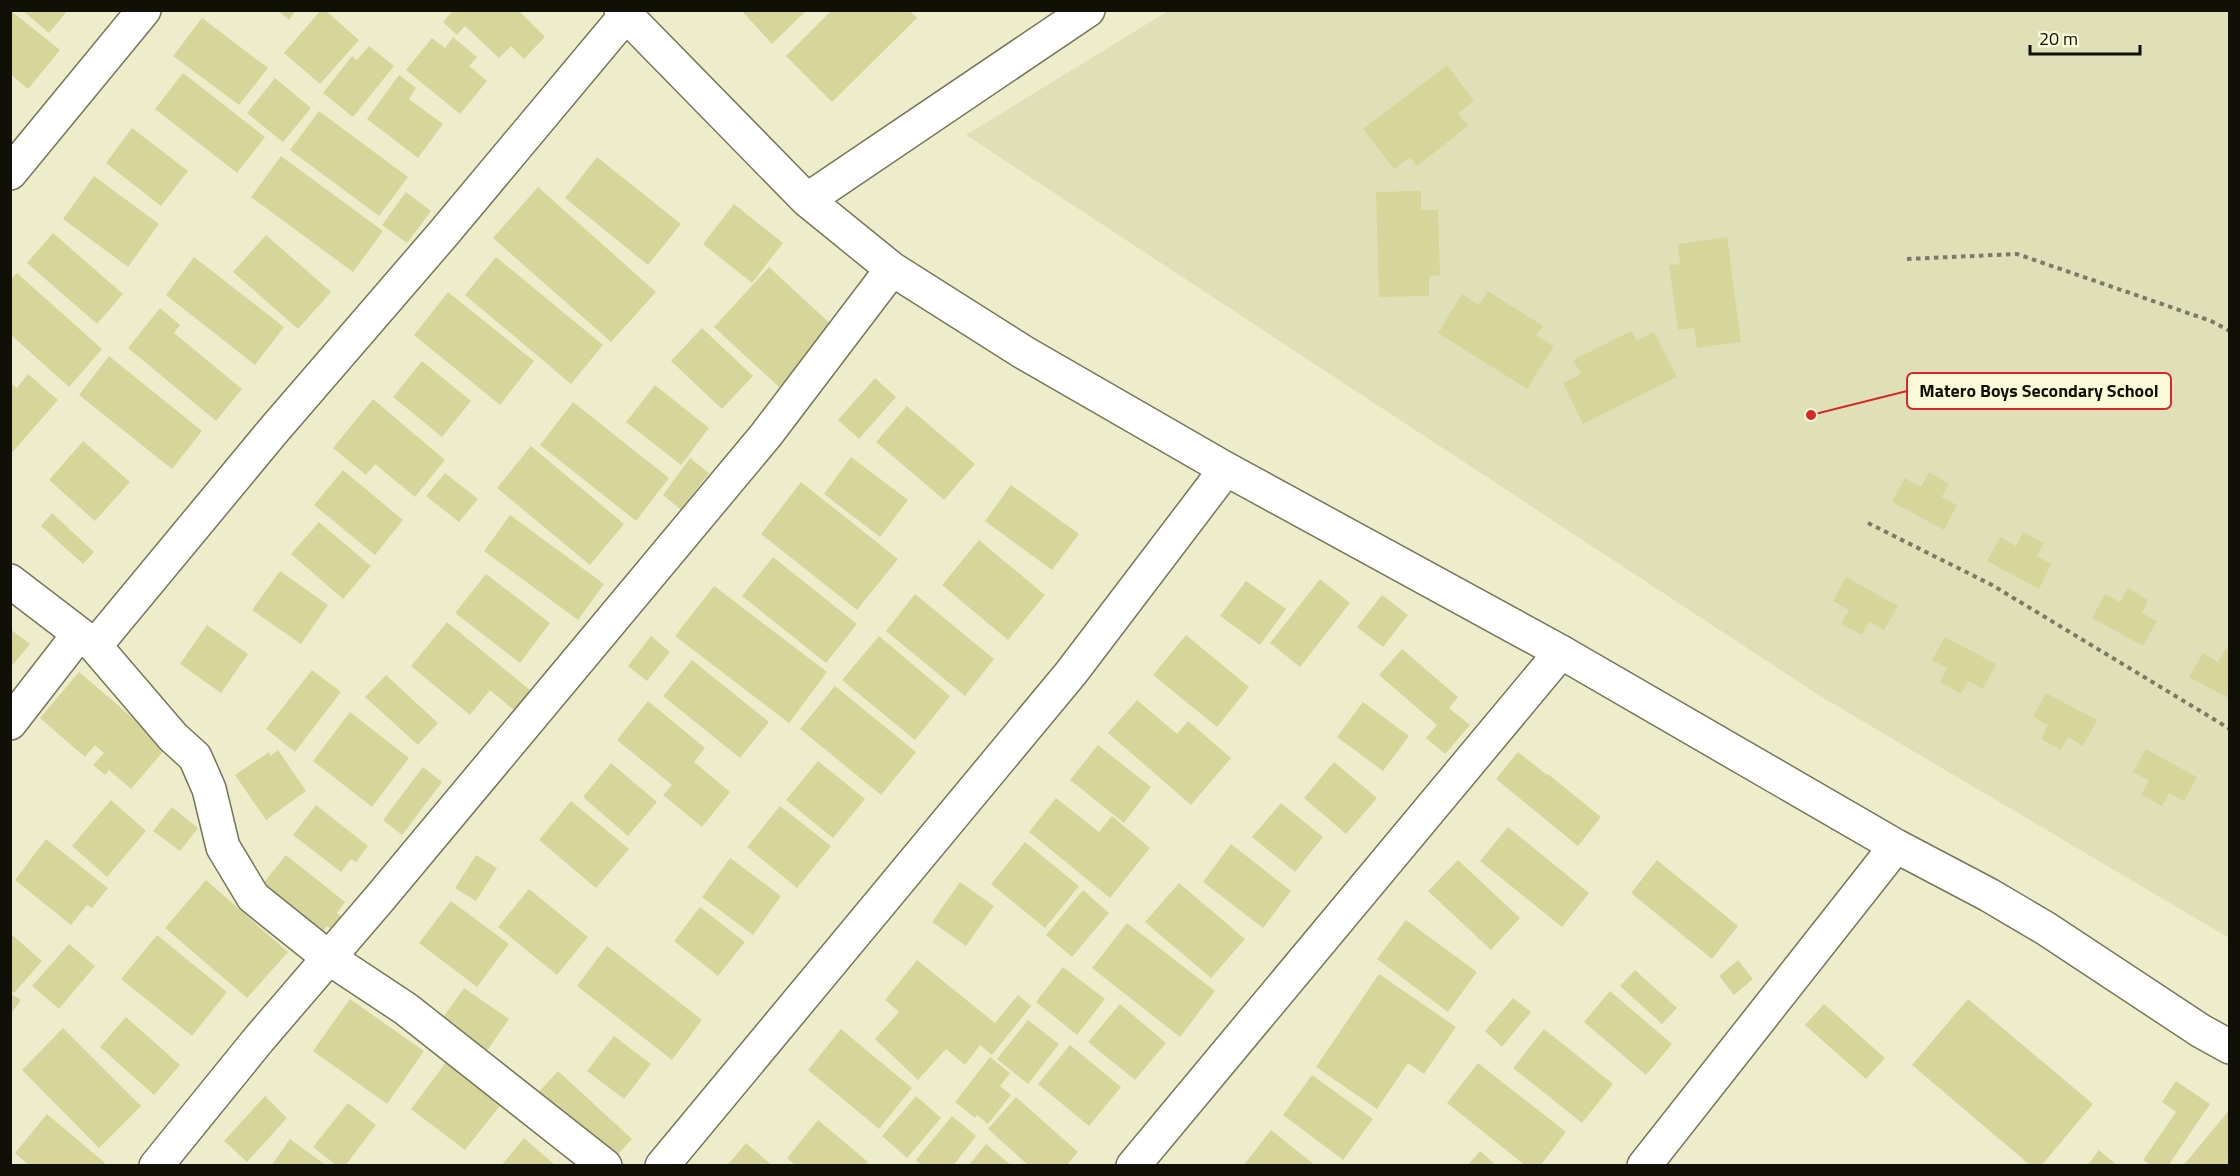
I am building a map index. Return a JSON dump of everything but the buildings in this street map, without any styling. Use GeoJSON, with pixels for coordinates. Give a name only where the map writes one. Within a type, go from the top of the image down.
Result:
{"type":"FeatureCollection","features":[{"type":"Feature","properties":{"kind":"street"},"geometry":{"type":"LineString","coordinates":[[10,173],[144,10]]}},
{"type":"Feature","properties":{"kind":"street"},"geometry":{"type":"LineString","coordinates":[[807,200],[1088,10]]}},
{"type":"Feature","properties":{"kind":"street"},"geometry":{"type":"LineString","coordinates":[[10,723],[273,431],[442,234],[623,13],[807,200],[892,269],[1023,352],[1226,469],[1561,652],[1896,846],[1989,895],[2045,928],[2229,1047]]}},
{"type":"Feature","properties":{"kind":"street"},"geometry":{"type":"LineString","coordinates":[[156,1166],[259,1039],[766,435],[892,269]]}},
{"type":"Feature","properties":{"kind":"street"},"geometry":{"type":"LineString","coordinates":[[662,1166],[1071,673],[1226,469]]}},
{"type":"Feature","properties":{"kind":"street"},"geometry":{"type":"LineString","coordinates":[[10,581],[87,640],[173,737],[195,757],[209,789],[223,848],[253,897],[329,958],[406,1009],[605,1166]]}},
{"type":"Feature","properties":{"kind":"street"},"geometry":{"type":"LineString","coordinates":[[1133,1166],[1561,652]]}},
{"type":"Feature","properties":{"kind":"street"},"geometry":{"type":"LineString","coordinates":[[1644,1166],[1896,846]]}},
{"type":"Feature","properties":{"kind":"path"},"geometry":{"type":"LineString","coordinates":[[1907,259],[2017,254],[2211,321],[2229,331]]}},
{"type":"Feature","properties":{"kind":"path"},"geometry":{"type":"LineString","coordinates":[[1868,523],[1992,585],[2229,729]]}},
{"type":"Feature","properties":{"kind":"shaded area"},"geometry":{"type":"Polygon","coordinates":[[[1168,11],[2229,11],[2229,938],[1820,696],[966,135],[1168,11]]]}},
{"type":"Feature","properties":{"kind":"place","name":"Matero Boys Secondary School"},"geometry":{"type":"Point","coordinates":[1811,415]}}]}
